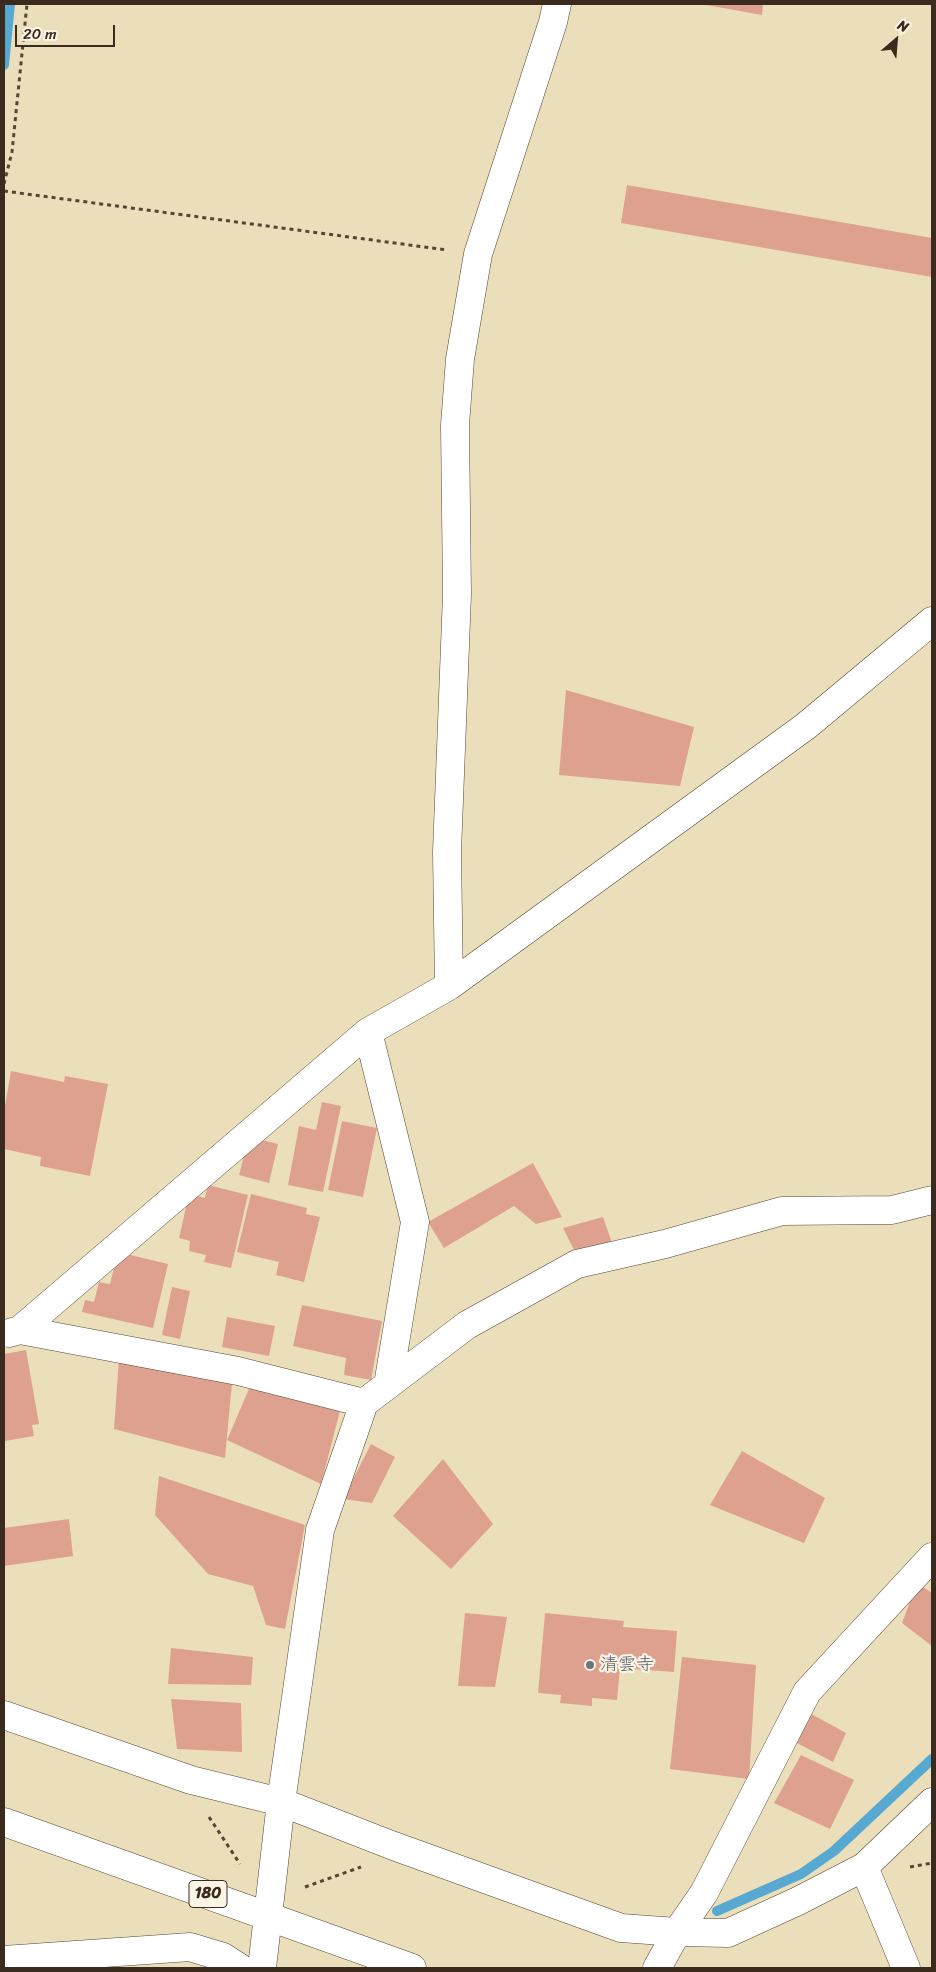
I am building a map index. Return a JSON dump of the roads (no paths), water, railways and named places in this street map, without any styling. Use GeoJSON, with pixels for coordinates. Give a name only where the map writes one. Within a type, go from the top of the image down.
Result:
{"type":"FeatureCollection","features":[{"type":"Feature","properties":{"kind":"main road"},"geometry":{"type":"LineString","coordinates":[[449,986],[447,852],[457,594],[455,425],[460,359],[478,254],[553,22],[557,4]]}},
{"type":"Feature","properties":{"kind":"main road"},"geometry":{"type":"LineString","coordinates":[[12,1332],[368,1032],[449,986],[806,726],[932,621]]}},
{"type":"Feature","properties":{"kind":"main road"},"geometry":{"type":"LineString","coordinates":[[368,1032],[415,1222],[388,1385]]}},
{"type":"Feature","properties":{"kind":"main road"},"geometry":{"type":"LineString","coordinates":[[262,1968],[281,1802],[320,1530],[364,1403],[467,1325],[577,1264],[665,1244],[782,1211],[892,1210],[932,1200]]}},
{"type":"Feature","properties":{"kind":"main road"},"geometry":{"type":"LineString","coordinates":[[12,1332],[238,1371],[364,1403]]}},
{"type":"Feature","properties":{"kind":"main road"},"geometry":{"type":"LineString","coordinates":[[657,1968],[677,1932],[704,1893],[807,1692],[932,1557]]}},
{"type":"Feature","properties":{"kind":"main road"},"geometry":{"type":"LineString","coordinates":[[4,1715],[191,1780],[281,1802],[391,1845],[621,1928],[677,1932],[728,1932],[798,1901],[864,1867],[932,1802]]}},
{"type":"Feature","properties":{"kind":"main road","name":"180"},"geometry":{"type":"LineString","coordinates":[[4,1822],[412,1968]]}},
{"type":"Feature","properties":{"kind":"main road"},"geometry":{"type":"LineString","coordinates":[[864,1867],[906,1968]]}},
{"type":"Feature","properties":{"kind":"main road"},"geometry":{"type":"LineString","coordinates":[[4,1960],[190,1947],[223,1957],[240,1968]]}},
{"type":"Feature","properties":{"kind":"waterway"},"geometry":{"type":"LineString","coordinates":[[4,65],[10,4]]}},
{"type":"Feature","properties":{"kind":"waterway"},"geometry":{"type":"LineString","coordinates":[[717,1911],[801,1874],[834,1851],[932,1759]]}},
{"type":"Feature","properties":{"kind":"place","name":"清雲寺"},"geometry":{"type":"Point","coordinates":[590,1665]}}]}
